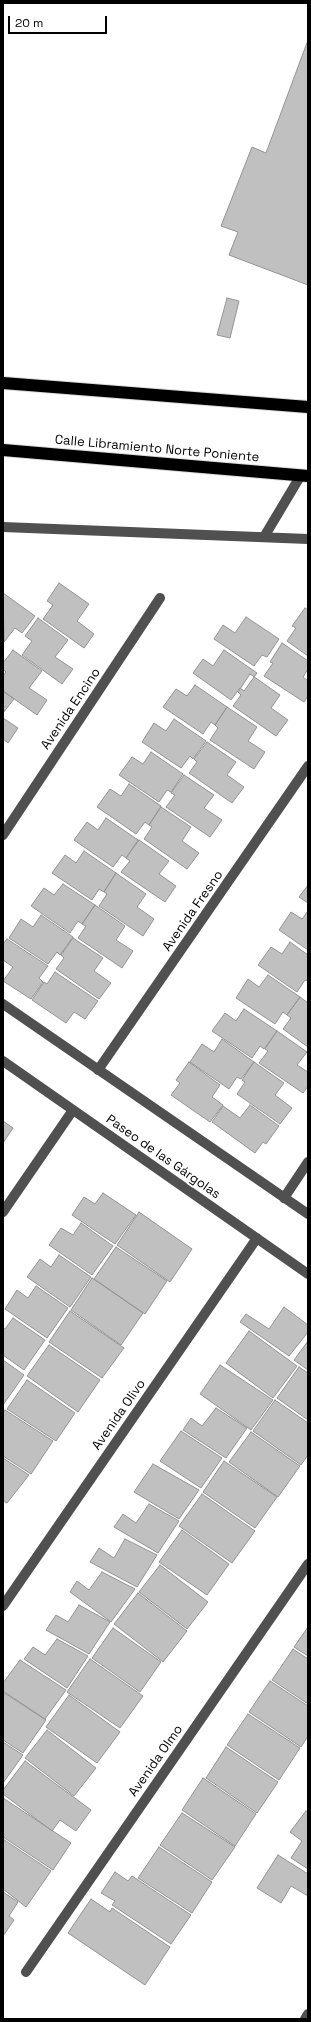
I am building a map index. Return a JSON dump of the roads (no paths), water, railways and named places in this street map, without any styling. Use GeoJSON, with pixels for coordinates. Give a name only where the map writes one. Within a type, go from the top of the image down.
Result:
{"type":"FeatureCollection","features":[{"type":"Feature","properties":{"kind":"highway"},"geometry":{"type":"LineString","coordinates":[[3,382],[308,407]]}},
{"type":"Feature","properties":{"kind":"highway","name":"Calle Libramiento Norte Poniente"},"geometry":{"type":"LineString","coordinates":[[3,450],[305,475]]}},
{"type":"Feature","properties":{"kind":"street"},"geometry":{"type":"LineString","coordinates":[[264,537],[305,475]]}},
{"type":"Feature","properties":{"kind":"street"},"geometry":{"type":"LineString","coordinates":[[3,527],[308,540]]}},
{"type":"Feature","properties":{"kind":"street","name":"Avenida Encino"},"geometry":{"type":"LineString","coordinates":[[3,835],[160,598]]}},
{"type":"Feature","properties":{"kind":"street","name":"Avenida Fresno"},"geometry":{"type":"LineString","coordinates":[[98,1070],[308,766]]}},
{"type":"Feature","properties":{"kind":"street"},"geometry":{"type":"LineString","coordinates":[[3,1004],[308,1214]]}},
{"type":"Feature","properties":{"kind":"street","name":"Paseo de las Gárgolas"},"geometry":{"type":"LineString","coordinates":[[3,1061],[308,1274]]}},
{"type":"Feature","properties":{"kind":"street"},"geometry":{"type":"LineString","coordinates":[[3,1212],[73,1110]]}},
{"type":"Feature","properties":{"kind":"street"},"geometry":{"type":"LineString","coordinates":[[284,1198],[308,1162]]}},
{"type":"Feature","properties":{"kind":"street","name":"Avenida Olivo"},"geometry":{"type":"LineString","coordinates":[[3,1606],[257,1238]]}},
{"type":"Feature","properties":{"kind":"street","name":"Avenida Olmo"},"geometry":{"type":"LineString","coordinates":[[26,1972],[308,1564]]}},
{"type":"Feature","properties":{"kind":"street"},"geometry":{"type":"LineString","coordinates":[[305,2019],[308,2014]]}}]}
